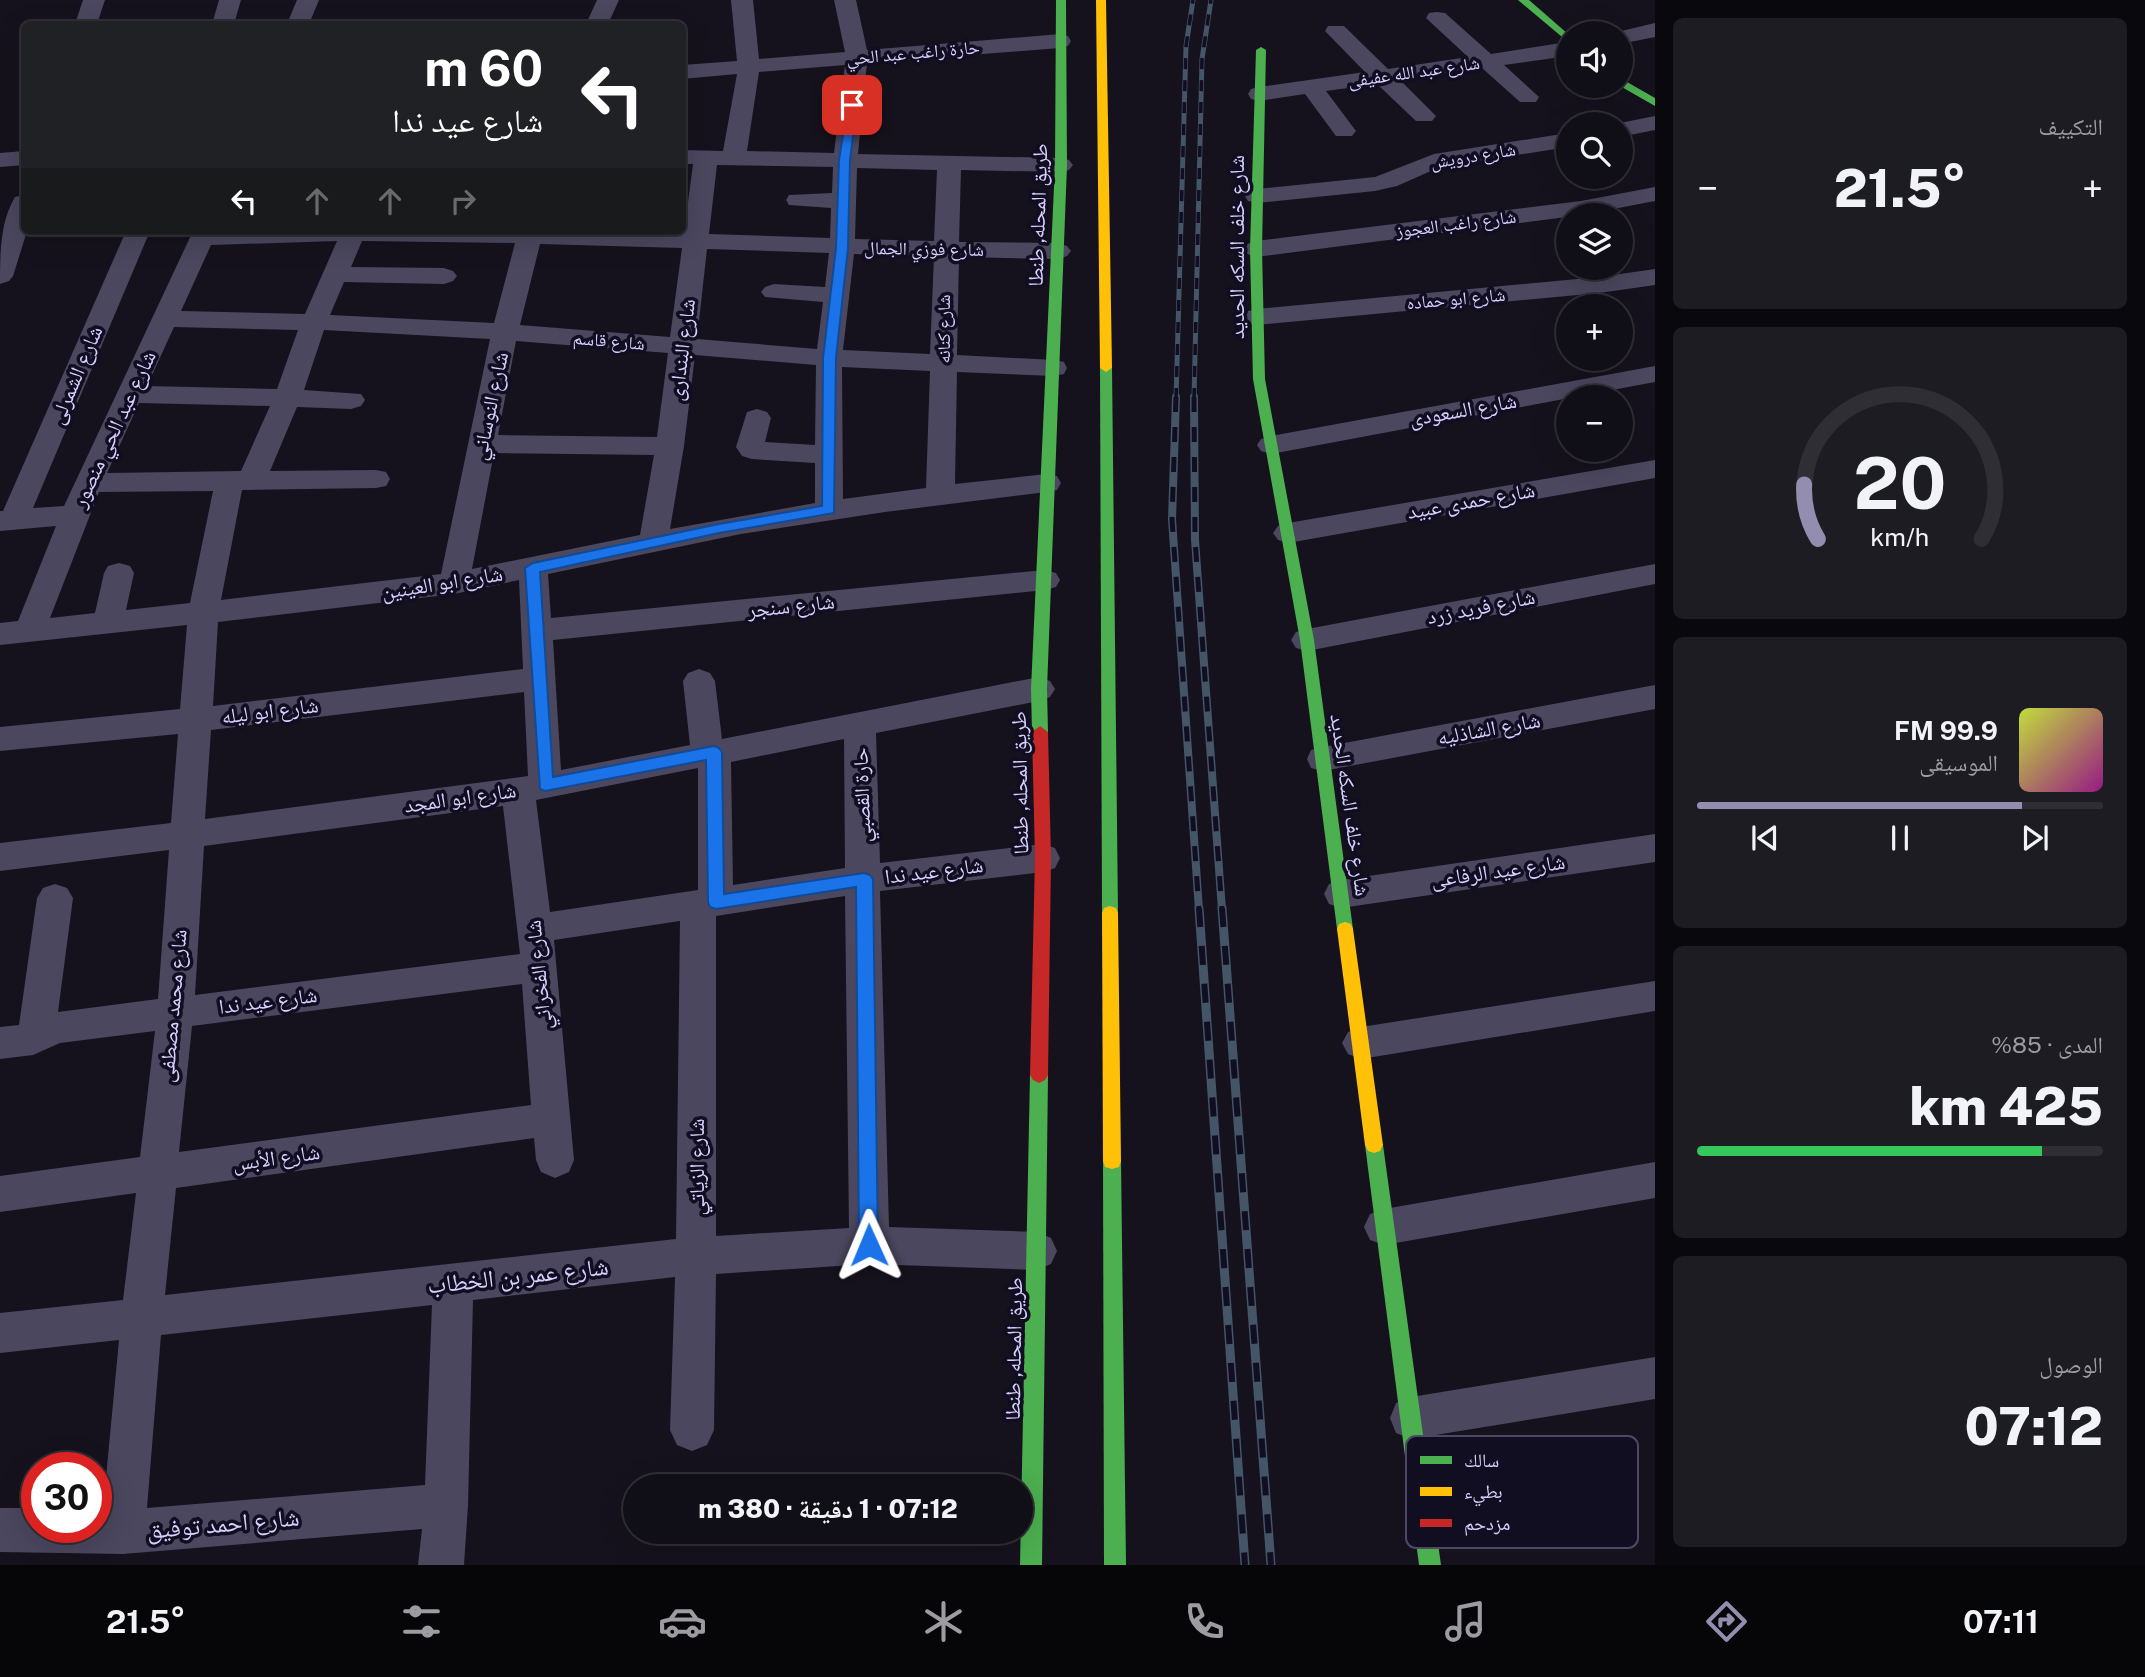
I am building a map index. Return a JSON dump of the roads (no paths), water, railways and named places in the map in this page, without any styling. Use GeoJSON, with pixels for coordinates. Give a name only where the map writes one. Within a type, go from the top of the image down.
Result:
{"type":"FeatureCollection","features":[{"type":"Feature","properties":{"kind":"main road","name":"طريق المحله, طنطا"},"geometry":{"type":"LineString","coordinates":[[1031,1565],[1042,858],[1039,689],[1061,165],[1061,0]]}},
{"type":"Feature","properties":{"kind":"main road"},"geometry":{"type":"LineString","coordinates":[[1101,0],[1099,41],[1106,280],[1115,1565]]}},
{"type":"Feature","properties":{"kind":"main road"},"geometry":{"type":"LineString","coordinates":[[1523,0],[1556,29]]}},
{"type":"Feature","properties":{"kind":"main road","name":"شارع خلف السكه الحديد"},"geometry":{"type":"LineString","coordinates":[[1261,50],[1256,249],[1259,379],[1307,640],[1413,1436]]}},
{"type":"Feature","properties":{"kind":"main road"},"geometry":{"type":"LineString","coordinates":[[1633,91],[1654,108]]}},
{"type":"Feature","properties":{"kind":"street"},"geometry":{"type":"LineString","coordinates":[[87,21],[94,0]]}},
{"type":"Feature","properties":{"kind":"street"},"geometry":{"type":"LineString","coordinates":[[224,21],[230,0]]}},
{"type":"Feature","properties":{"kind":"street"},"geometry":{"type":"LineString","coordinates":[[299,21],[308,0]]}},
{"type":"Feature","properties":{"kind":"street"},"geometry":{"type":"LineString","coordinates":[[598,21],[608,0]]}},
{"type":"Feature","properties":{"kind":"street"},"geometry":{"type":"LineString","coordinates":[[734,158],[749,67],[742,0]]}},
{"type":"Feature","properties":{"kind":"street"},"geometry":{"type":"LineString","coordinates":[[829,510],[829,358],[842,248],[845,160],[858,57],[845,0]]}},
{"type":"Feature","properties":{"kind":"street"},"geometry":{"type":"LineString","coordinates":[[1437,18],[1528,97]]}},
{"type":"Feature","properties":{"kind":"street"},"geometry":{"type":"LineString","coordinates":[[1633,35],[1655,30]]}},
{"type":"Feature","properties":{"kind":"street"},"geometry":{"type":"LineString","coordinates":[[1336,31],[1424,116]]}},
{"type":"Feature","properties":{"kind":"street","name":"حارة راغب عبد الحي"},"geometry":{"type":"LineString","coordinates":[[686,72],[1060,41]]}},
{"type":"Feature","properties":{"kind":"street","name":"شارع عبد الله عفيفى"},"geometry":{"type":"LineString","coordinates":[[1259,94],[1556,51]]}},
{"type":"Feature","properties":{"kind":"street"},"geometry":{"type":"LineString","coordinates":[[1310,86],[1344,131]]}},
{"type":"Feature","properties":{"kind":"street"},"geometry":{"type":"LineString","coordinates":[[1633,122],[1654,108]]}},
{"type":"Feature","properties":{"kind":"street","name":"شارع درويش"},"geometry":{"type":"LineString","coordinates":[[1257,197],[1375,184],[1400,177],[1420,165],[1434,161],[1556,142]]}},
{"type":"Feature","properties":{"kind":"street"},"geometry":{"type":"LineString","coordinates":[[0,160],[21,158]]}},
{"type":"Feature","properties":{"kind":"street"},"geometry":{"type":"LineString","coordinates":[[694,158],[1061,165]]}},
{"type":"Feature","properties":{"kind":"street","name":"شارع البندارى"},"geometry":{"type":"LineString","coordinates":[[653,542],[670,446],[696,242],[694,158]]}},
{"type":"Feature","properties":{"kind":"street","name":"شارع كنانه"},"geometry":{"type":"LineString","coordinates":[[940,495],[949,162]]}},
{"type":"Feature","properties":{"kind":"street","name":"شارع راغب العجوز"},"geometry":{"type":"LineString","coordinates":[[1256,249],[1581,208],[1655,194]]}},
{"type":"Feature","properties":{"kind":"street"},"geometry":{"type":"LineString","coordinates":[[798,200],[844,201]]}},
{"type":"Feature","properties":{"kind":"street"},"geometry":{"type":"LineString","coordinates":[[0,276],[21,211]]}},
{"type":"Feature","properties":{"kind":"street","name":"شارع الشمرلى"},"geometry":{"type":"LineString","coordinates":[[7,520],[136,235]]}},
{"type":"Feature","properties":{"kind":"street","name":"شارع عبد الحي منصور"},"geometry":{"type":"LineString","coordinates":[[30,630],[88,483],[203,235]]}},
{"type":"Feature","properties":{"kind":"street","name":"شارع محمد مصطفى"},"geometry":{"type":"LineString","coordinates":[[123,1532],[156,1174],[175,1013],[203,613],[240,481],[287,399],[314,322],[353,235]]}},
{"type":"Feature","properties":{"kind":"street","name":"شارع النوساني"},"geometry":{"type":"LineString","coordinates":[[453,583],[505,332],[531,235]]}},
{"type":"Feature","properties":{"kind":"street","name":"شارع فوزي الجمال"},"geometry":{"type":"LineString","coordinates":[[552,235],[842,248],[1058,251]]}},
{"type":"Feature","properties":{"kind":"street"},"geometry":{"type":"LineString","coordinates":[[336,274],[444,276]]}},
{"type":"Feature","properties":{"kind":"street","name":"شارع ابو حماده"},"geometry":{"type":"LineString","coordinates":[[1257,317],[1600,285],[1655,277]]}},
{"type":"Feature","properties":{"kind":"street"},"geometry":{"type":"LineString","coordinates":[[774,292],[836,295]]}},
{"type":"Feature","properties":{"kind":"street","name":"شارع قاسم"},"geometry":{"type":"LineString","coordinates":[[164,319],[314,322],[505,332],[829,358],[1054,368]]}},
{"type":"Feature","properties":{"kind":"street","name":"شارع السعودى"},"geometry":{"type":"LineString","coordinates":[[1271,445],[1655,374]]}},
{"type":"Feature","properties":{"kind":"street"},"geometry":{"type":"LineString","coordinates":[[130,394],[351,400]]}},
{"type":"Feature","properties":{"kind":"street"},"geometry":{"type":"LineString","coordinates":[[757,418],[750,447],[752,450],[829,454]]}},
{"type":"Feature","properties":{"kind":"street"},"geometry":{"type":"LineString","coordinates":[[482,444],[670,446]]}},
{"type":"Feature","properties":{"kind":"street","name":"شارع حمدى عبيد"},"geometry":{"type":"LineString","coordinates":[[1287,533],[1655,470]]}},
{"type":"Feature","properties":{"kind":"street"},"geometry":{"type":"LineString","coordinates":[[88,483],[376,479]]}},
{"type":"Feature","properties":{"kind":"street","name":"شارع ابو العينين"},"geometry":{"type":"LineString","coordinates":[[0,634],[453,583],[653,542],[829,510],[1047,483]]}},
{"type":"Feature","properties":{"kind":"street"},"geometry":{"type":"LineString","coordinates":[[7,520],[75,515]]}},
{"type":"Feature","properties":{"kind":"street","name":"شارع الفخراني"},"geometry":{"type":"LineString","coordinates":[[533,568],[539,679],[532,788],[534,929],[555,1160]]}},
{"type":"Feature","properties":{"kind":"street"},"geometry":{"type":"LineString","coordinates":[[108,622],[119,573]]}},
{"type":"Feature","properties":{"kind":"street","name":"شارع فريد زرد"},"geometry":{"type":"LineString","coordinates":[[1307,640],[1655,574]]}},
{"type":"Feature","properties":{"kind":"street","name":"شارع سنجر"},"geometry":{"type":"LineString","coordinates":[[537,631],[1045,580]]}},
{"type":"Feature","properties":{"kind":"street","name":"شارع ابو ليله"},"geometry":{"type":"LineString","coordinates":[[0,739],[194,720],[539,679]]}},
{"type":"Feature","properties":{"kind":"street","name":"شارع الزياتي"},"geometry":{"type":"LineString","coordinates":[[692,1430],[710,753],[699,681]]}},
{"type":"Feature","properties":{"kind":"street","name":"شارع ابو المجد"},"geometry":{"type":"LineString","coordinates":[[0,857],[187,835],[532,788],[1039,689]]}},
{"type":"Feature","properties":{"kind":"street","name":"شارع الشاذليه"},"geometry":{"type":"LineString","coordinates":[[1323,759],[1650,705]]}},
{"type":"Feature","properties":{"kind":"street","name":"حارة القصبي"},"geometry":{"type":"LineString","coordinates":[[860,724],[869,1245]]}},
{"type":"Feature","properties":{"kind":"street","name":"شارع عيد الرفاعى"},"geometry":{"type":"LineString","coordinates":[[1341,894],[1655,848]]}},
{"type":"Feature","properties":{"kind":"street","name":"شارع عيد ندا"},"geometry":{"type":"LineString","coordinates":[[534,929],[864,879],[1042,858]]}},
{"type":"Feature","properties":{"kind":"street"},"geometry":{"type":"LineString","coordinates":[[36,1037],[55,898]]}},
{"type":"Feature","properties":{"kind":"street","name":"شارع عيد ندا"},"geometry":{"type":"LineString","coordinates":[[0,1043],[36,1037],[54,1028],[539,967]]}},
{"type":"Feature","properties":{"kind":"street"},"geometry":{"type":"LineString","coordinates":[[1361,1043],[1655,996]]}},
{"type":"Feature","properties":{"kind":"street","name":"شارع الأبس"},"geometry":{"type":"LineString","coordinates":[[0,1194],[552,1119]]}},
{"type":"Feature","properties":{"kind":"street"},"geometry":{"type":"LineString","coordinates":[[1384,1227],[1655,1180]]}},
{"type":"Feature","properties":{"kind":"street","name":"شارع عمر بن الخطاب"},"geometry":{"type":"LineString","coordinates":[[0,1333],[696,1256],[869,1245],[1037,1251]]}},
{"type":"Feature","properties":{"kind":"street"},"geometry":{"type":"LineString","coordinates":[[441,1565],[446,1505],[453,1283]]}},
{"type":"Feature","properties":{"kind":"street"},"geometry":{"type":"LineString","coordinates":[[1411,1418],[1655,1378]]}},
{"type":"Feature","properties":{"kind":"street","name":"شارع احمد توفيق"},"geometry":{"type":"LineString","coordinates":[[0,1530],[123,1532],[446,1505]]}},
{"type":"Feature","properties":{"kind":"railway"},"geometry":{"type":"LineString","coordinates":[[1176,399],[1186,46],[1193,0]]}},
{"type":"Feature","properties":{"kind":"railway"},"geometry":{"type":"LineString","coordinates":[[1194,399],[1202,59],[1211,0]]}},
{"type":"Feature","properties":{"kind":"railway"},"geometry":{"type":"LineString","coordinates":[[1176,397],[1172,519],[1199,910]]}},
{"type":"Feature","properties":{"kind":"railway"},"geometry":{"type":"LineString","coordinates":[[1194,399],[1195,540],[1222,910]]}},
{"type":"Feature","properties":{"kind":"railway"},"geometry":{"type":"LineString","coordinates":[[1199,908],[1245,1565]]}},
{"type":"Feature","properties":{"kind":"railway"},"geometry":{"type":"LineString","coordinates":[[1222,908],[1271,1565]]}}]}
